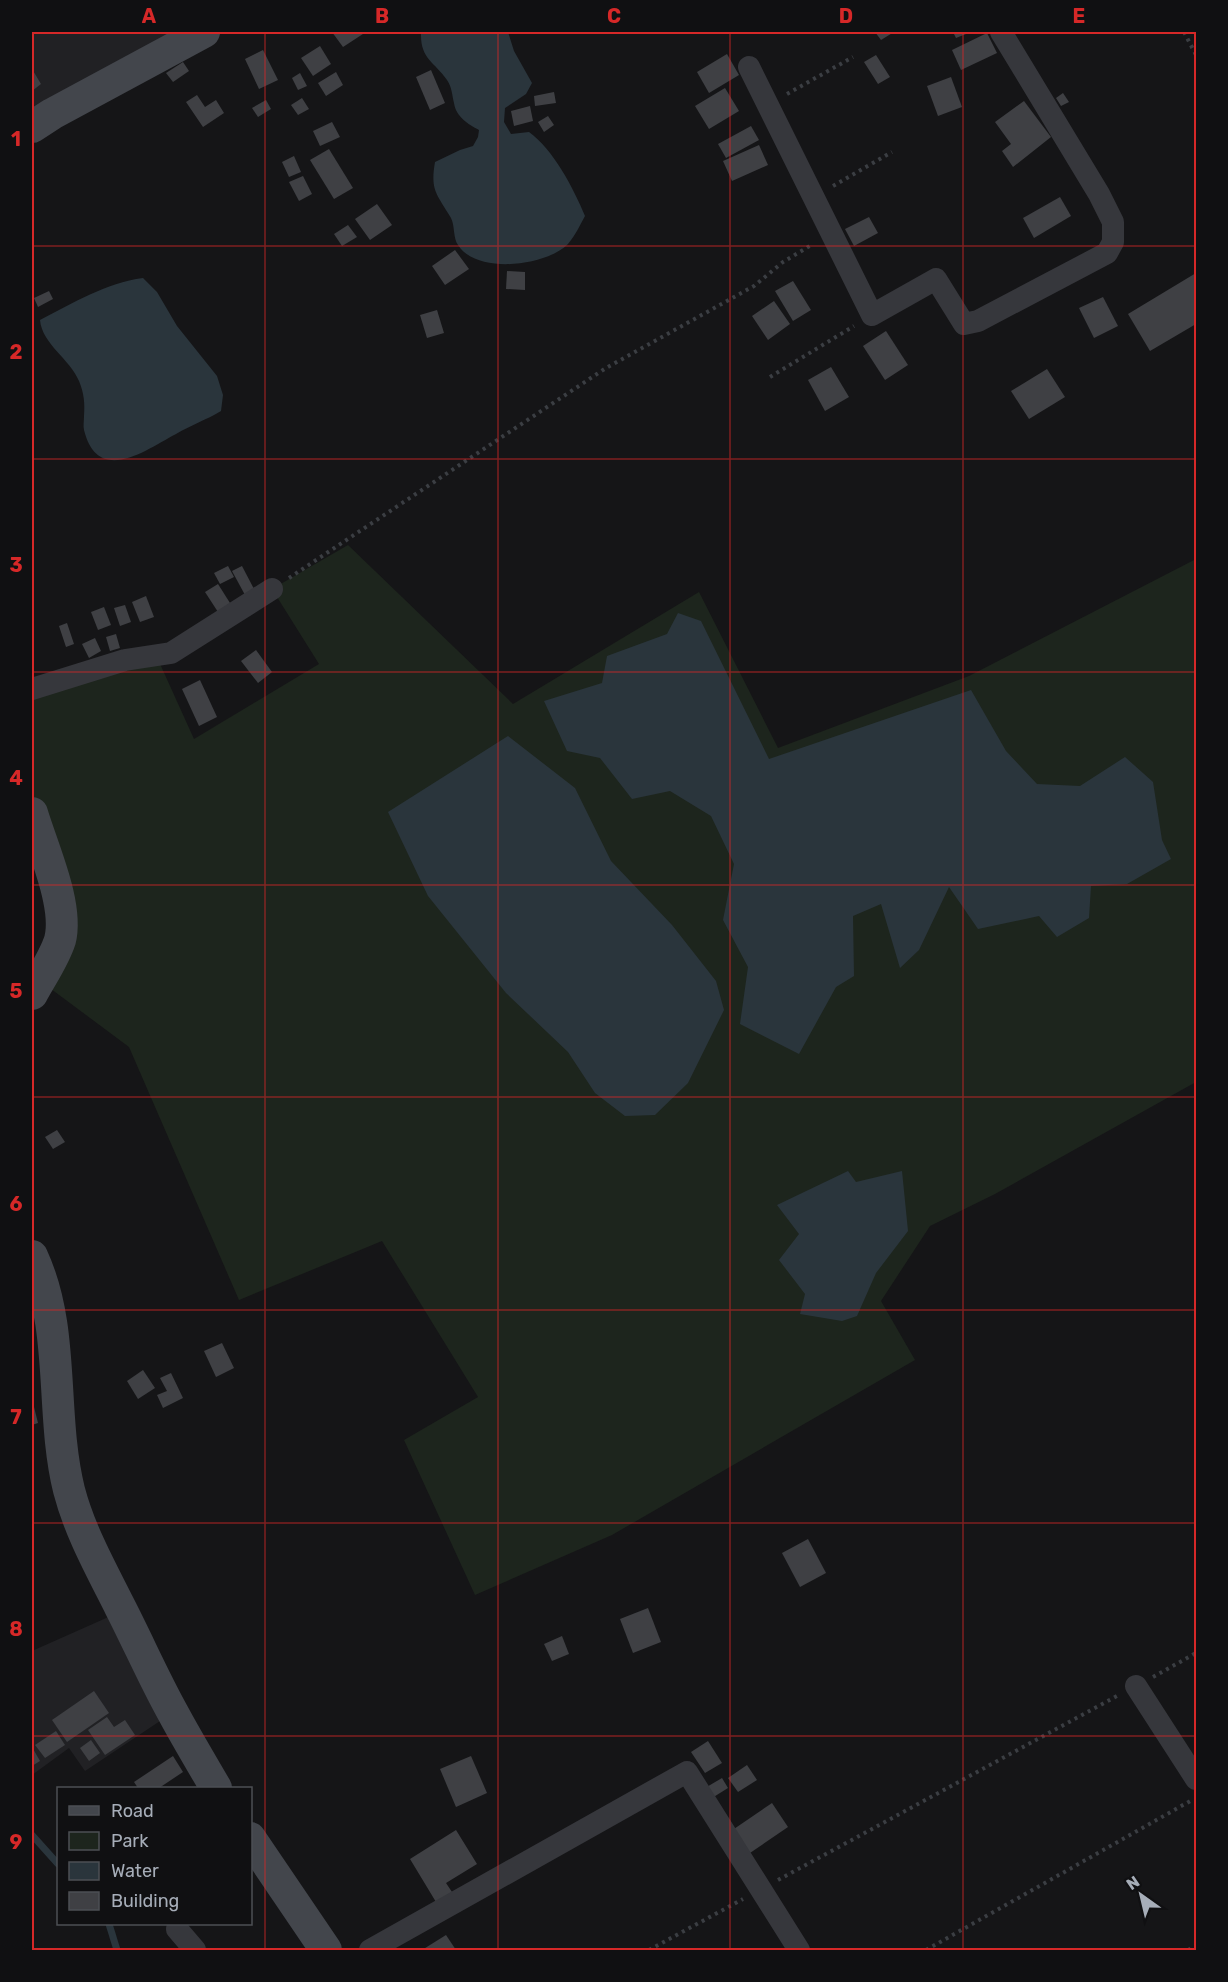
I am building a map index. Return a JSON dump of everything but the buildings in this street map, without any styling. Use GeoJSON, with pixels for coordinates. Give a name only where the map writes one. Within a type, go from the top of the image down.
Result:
{"type":"FeatureCollection","features":[{"type":"Feature","properties":{"kind":"street"},"geometry":{"type":"LineString","coordinates":[[32,127],[51,114],[204,32]]}},
{"type":"Feature","properties":{"kind":"street"},"geometry":{"type":"LineString","coordinates":[[749,67],[872,315],[936,279],[964,324],[978,321],[1107,253],[1113,242],[1113,222],[1099,194],[1001,32]]}},
{"type":"Feature","properties":{"kind":"street"},"geometry":{"type":"LineString","coordinates":[[32,689],[125,660],[171,653],[272,589]]}},
{"type":"Feature","properties":{"kind":"street"},"geometry":{"type":"LineString","coordinates":[[32,813],[61,904],[62,922],[55,953],[32,994]]}},
{"type":"Feature","properties":{"kind":"street"},"geometry":{"type":"LineString","coordinates":[[32,1256],[50,1317],[62,1448],[69,1489],[82,1531],[172,1713],[215,1787]]}},
{"type":"Feature","properties":{"kind":"street"},"geometry":{"type":"LineString","coordinates":[[1136,1686],[1197,1779]]}},
{"type":"Feature","properties":{"kind":"street"},"geometry":{"type":"LineString","coordinates":[[370,1950],[687,1772],[799,1950]]}},
{"type":"Feature","properties":{"kind":"street"},"geometry":{"type":"LineString","coordinates":[[252,1841],[326,1950]]}},
{"type":"Feature","properties":{"kind":"street"},"geometry":{"type":"LineString","coordinates":[[177,1929],[195,1950]]}},
{"type":"Feature","properties":{"kind":"path"},"geometry":{"type":"LineString","coordinates":[[1184,32],[1197,55]]}},
{"type":"Feature","properties":{"kind":"path"},"geometry":{"type":"LineString","coordinates":[[768,105],[853,57]]}},
{"type":"Feature","properties":{"kind":"path"},"geometry":{"type":"LineString","coordinates":[[814,197],[892,152]]}},
{"type":"Feature","properties":{"kind":"path"},"geometry":{"type":"LineString","coordinates":[[272,589],[606,368],[754,286],[783,262],[831,232]]}},
{"type":"Feature","properties":{"kind":"path"},"geometry":{"type":"LineString","coordinates":[[770,377],[872,315]]}},
{"type":"Feature","properties":{"kind":"path"},"geometry":{"type":"LineString","coordinates":[[649,1950],[1197,1653]]}},
{"type":"Feature","properties":{"kind":"path"},"geometry":{"type":"LineString","coordinates":[[926,1950],[1197,1798]]}},
{"type":"Feature","properties":{"kind":"path"},"geometry":{"type":"LineString","coordinates":[[1188,1950],[1197,1946]]}},
{"type":"Feature","properties":{"kind":"shaded area"},"geometry":{"type":"Polygon","coordinates":[[[32,32],[204,32],[32,127],[32,32]]]}},
{"type":"Feature","properties":{"kind":"shaded area"},"geometry":{"type":"Polygon","coordinates":[[[122,1611],[172,1713],[85,1771],[69,1748],[32,1775],[32,1651],[122,1611]]]}},
{"type":"Feature","properties":{"kind":"green space"},"geometry":{"type":"Polygon","coordinates":[[[348,545],[513,704],[699,592],[778,748],[969,676],[1196,559],[1196,1082],[995,1194],[930,1226],[881,1301],[915,1360],[612,1535],[475,1595],[404,1440],[478,1397],[382,1241],[239,1300],[129,1047],[39,980],[55,953],[32,813],[32,689],[156,655],[194,739],[319,664],[272,589],[348,545]]]}},
{"type":"Feature","properties":{"kind":"water"},"geometry":{"type":"Polygon","coordinates":[[[421,32],[508,32],[514,51],[532,83],[526,94],[505,108],[504,122],[511,134],[529,132],[546,148],[569,182],[585,216],[571,241],[558,252],[529,262],[495,264],[480,261],[467,254],[458,245],[451,218],[434,186],[435,162],[473,146],[479,130],[467,123],[457,112],[449,83],[425,54],[421,32]]]}},
{"type":"Feature","properties":{"kind":"water"},"geometry":{"type":"Polygon","coordinates":[[[143,278],[157,292],[177,326],[217,376],[223,395],[221,411],[137,455],[111,460],[100,457],[91,447],[84,428],[84,402],[79,381],[46,337],[40,320],[103,289],[143,278]]]}},
{"type":"Feature","properties":{"kind":"water"},"geometry":{"type":"Polygon","coordinates":[[[678,613],[701,621],[769,759],[971,690],[1006,751],[1037,784],[1080,786],[1125,757],[1153,782],[1162,840],[1171,859],[1127,884],[1091,886],[1089,918],[1057,937],[1039,916],[978,929],[949,887],[919,950],[900,968],[881,904],[853,916],[854,976],[836,987],[799,1054],[740,1024],[748,967],[723,920],[734,864],[711,816],[670,791],[632,799],[600,758],[567,751],[544,701],[602,683],[607,656],[667,634],[678,613]]]}},
{"type":"Feature","properties":{"kind":"water"},"geometry":{"type":"Polygon","coordinates":[[[508,736],[575,788],[611,861],[672,925],[716,981],[724,1010],[688,1083],[655,1115],[625,1116],[595,1093],[568,1052],[506,993],[428,896],[388,812],[508,736]]]}},
{"type":"Feature","properties":{"kind":"water"},"geometry":{"type":"Polygon","coordinates":[[[848,1171],[856,1182],[902,1171],[908,1231],[876,1273],[857,1316],[842,1321],[800,1314],[805,1294],[779,1260],[799,1234],[777,1205],[848,1171]]]}},
{"type":"Feature","properties":{"kind":"waterway"},"geometry":{"type":"LineString","coordinates":[[32,1835],[57,1863]]}},
{"type":"Feature","properties":{"kind":"waterway"},"geometry":{"type":"LineString","coordinates":[[109,1925],[117,1950]]}}]}
